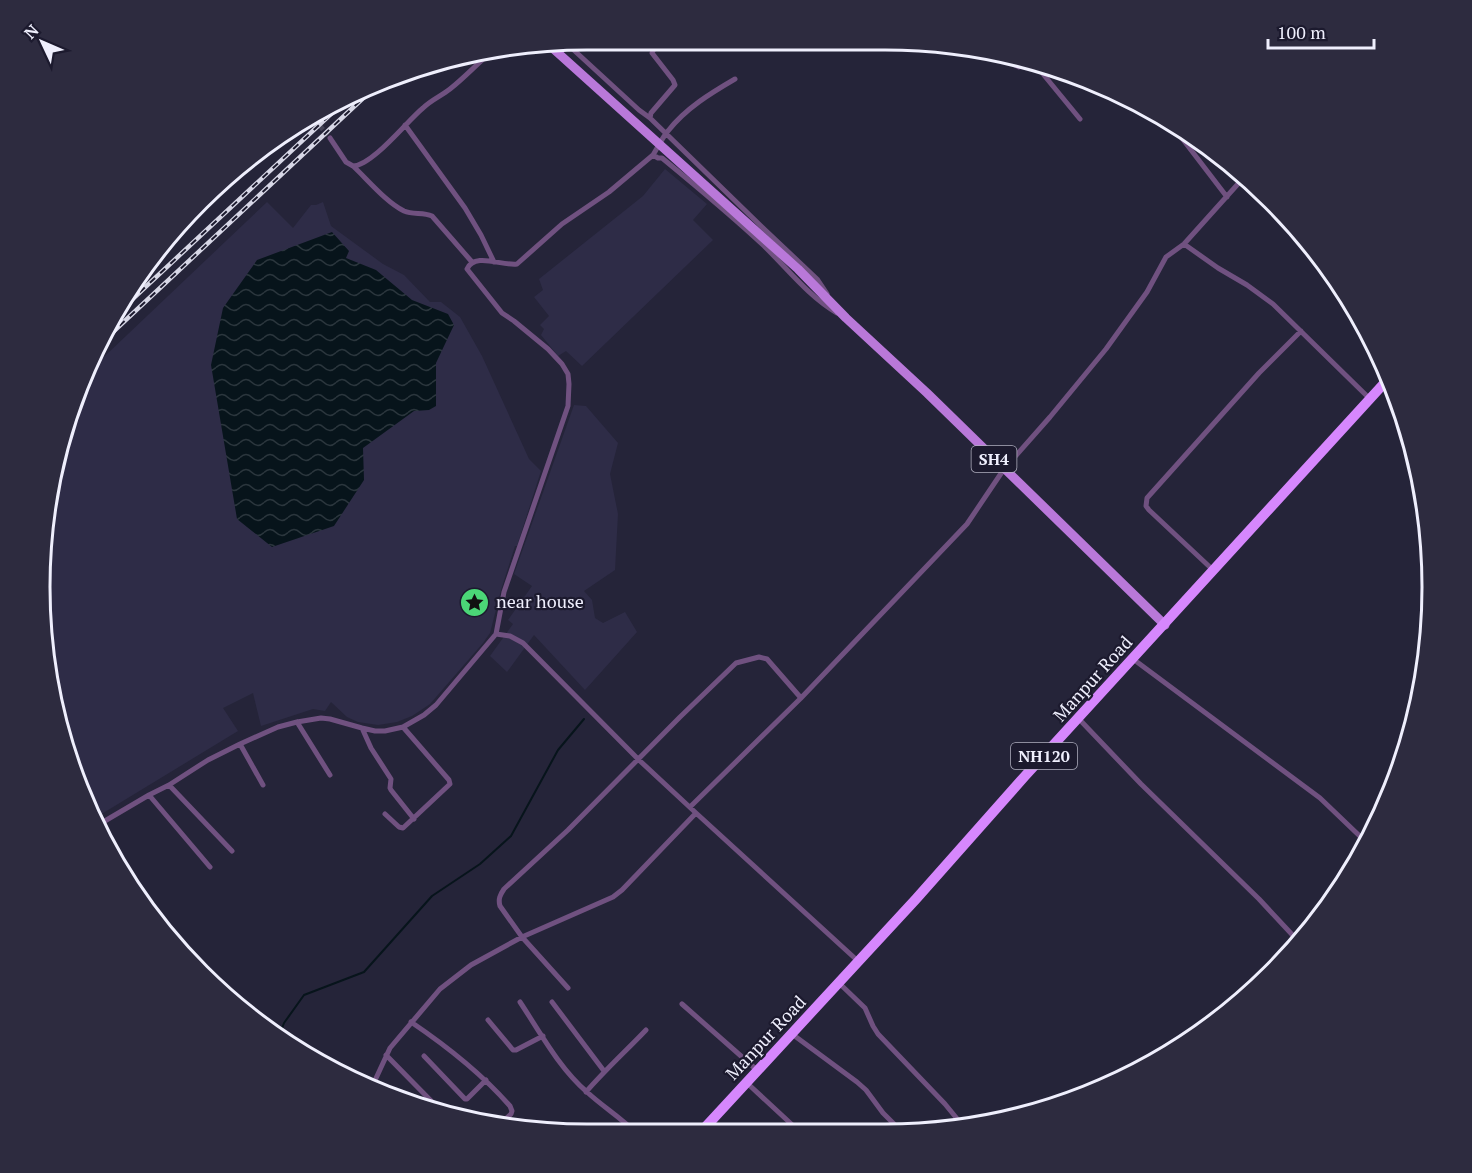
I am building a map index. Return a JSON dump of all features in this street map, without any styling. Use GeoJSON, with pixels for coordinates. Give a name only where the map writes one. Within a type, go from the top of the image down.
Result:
{"type":"FeatureCollection","features":[{"type":"Feature","properties":{"kind":"highway","name":"Manpur Road"},"geometry":{"type":"LineString","coordinates":[[708,1124],[859,962],[1025,776],[1215,571],[1383,384]]}},
{"type":"Feature","properties":{"kind":"main road","name":"SH4"},"geometry":{"type":"LineString","coordinates":[[556,51],[798,269],[1165,625]]}},
{"type":"Feature","properties":{"kind":"street"},"geometry":{"type":"LineString","coordinates":[[574,50],[650,118],[817,279],[830,300]]}},
{"type":"Feature","properties":{"kind":"street"},"geometry":{"type":"LineString","coordinates":[[650,118],[650,114],[675,85],[674,80],[652,53],[654,50]]}},
{"type":"Feature","properties":{"kind":"street"},"geometry":{"type":"LineString","coordinates":[[353,166],[370,159],[430,102],[458,83],[483,60]]}},
{"type":"Feature","properties":{"kind":"street"},"geometry":{"type":"LineString","coordinates":[[1043,73],[1080,119]]}},
{"type":"Feature","properties":{"kind":"street"},"geometry":{"type":"LineString","coordinates":[[104,822],[208,760],[278,727],[312,719],[330,719],[362,728],[385,731],[403,727],[436,705],[496,634],[504,592],[567,406],[569,384],[568,374],[562,364],[548,348],[502,313],[467,269],[468,266],[478,261],[513,265],[520,261],[562,224],[609,192],[653,155],[676,122],[705,97],[735,79]]}},
{"type":"Feature","properties":{"kind":"street"},"geometry":{"type":"LineString","coordinates":[[405,125],[465,208],[494,262]]}},
{"type":"Feature","properties":{"kind":"street"},"geometry":{"type":"LineString","coordinates":[[330,138],[346,162],[390,202],[401,210],[432,216],[472,262]]}},
{"type":"Feature","properties":{"kind":"street"},"geometry":{"type":"LineString","coordinates":[[1183,139],[1227,197]]}},
{"type":"Feature","properties":{"kind":"street"},"geometry":{"type":"LineString","coordinates":[[653,155],[662,158],[716,202],[810,293],[846,318]]}},
{"type":"Feature","properties":{"kind":"street"},"geometry":{"type":"LineString","coordinates":[[690,807],[801,698],[967,524],[1004,469],[1106,349],[1147,292],[1166,257],[1184,244],[1239,183]]}},
{"type":"Feature","properties":{"kind":"street"},"geometry":{"type":"LineString","coordinates":[[1184,244],[1272,304],[1370,399]]}},
{"type":"Feature","properties":{"kind":"street"},"geometry":{"type":"LineString","coordinates":[[1215,571],[1149,510],[1145,503],[1147,498],[1259,374],[1301,331]]}},
{"type":"Feature","properties":{"kind":"street"},"geometry":{"type":"LineString","coordinates":[[496,634],[510,636],[524,643],[639,760],[859,962]]}},
{"type":"Feature","properties":{"kind":"street"},"geometry":{"type":"LineString","coordinates":[[568,988],[522,937],[500,906],[500,895],[504,889],[568,830],[736,663],[759,657],[767,658],[801,698]]}},
{"type":"Feature","properties":{"kind":"street"},"geometry":{"type":"LineString","coordinates":[[1133,659],[1320,798],[1360,837]]}},
{"type":"Feature","properties":{"kind":"street"},"geometry":{"type":"LineString","coordinates":[[1079,719],[1141,784],[1259,898],[1293,936]]}},
{"type":"Feature","properties":{"kind":"street"},"geometry":{"type":"LineString","coordinates":[[297,722],[330,775]]}},
{"type":"Feature","properties":{"kind":"street"},"geometry":{"type":"LineString","coordinates":[[385,814],[401,828],[406,826],[448,787],[450,782],[403,727]]}},
{"type":"Feature","properties":{"kind":"street"},"geometry":{"type":"LineString","coordinates":[[362,728],[370,748],[391,780],[391,790],[414,819]]}},
{"type":"Feature","properties":{"kind":"street"},"geometry":{"type":"LineString","coordinates":[[240,744],[263,785]]}},
{"type":"Feature","properties":{"kind":"street"},"geometry":{"type":"LineString","coordinates":[[169,785],[232,851]]}},
{"type":"Feature","properties":{"kind":"street"},"geometry":{"type":"LineString","coordinates":[[149,795],[210,867]]}},
{"type":"Feature","properties":{"kind":"street"},"geometry":{"type":"LineString","coordinates":[[374,1080],[386,1055],[440,989],[471,965],[522,937],[613,897],[696,813]]}},
{"type":"Feature","properties":{"kind":"street"},"geometry":{"type":"LineString","coordinates":[[839,983],[865,1008],[878,1034],[957,1119]]}},
{"type":"Feature","properties":{"kind":"street"},"geometry":{"type":"LineString","coordinates":[[520,1002],[564,1068],[586,1092],[628,1124]]}},
{"type":"Feature","properties":{"kind":"street"},"geometry":{"type":"LineString","coordinates":[[552,1002],[604,1071]]}},
{"type":"Feature","properties":{"kind":"street"},"geometry":{"type":"LineString","coordinates":[[682,1004],[758,1071]]}},
{"type":"Feature","properties":{"kind":"street"},"geometry":{"type":"LineString","coordinates":[[488,1020],[513,1050],[543,1036]]}},
{"type":"Feature","properties":{"kind":"street"},"geometry":{"type":"LineString","coordinates":[[411,1023],[446,1046],[486,1080],[512,1108],[511,1114],[507,1117]]}},
{"type":"Feature","properties":{"kind":"street"},"geometry":{"type":"LineString","coordinates":[[586,1092],[646,1030]]}},
{"type":"Feature","properties":{"kind":"street"},"geometry":{"type":"LineString","coordinates":[[792,1034],[857,1082],[894,1124]]}},
{"type":"Feature","properties":{"kind":"street"},"geometry":{"type":"LineString","coordinates":[[386,1055],[430,1100]]}},
{"type":"Feature","properties":{"kind":"street"},"geometry":{"type":"LineString","coordinates":[[424,1056],[465,1099],[486,1080]]}},
{"type":"Feature","properties":{"kind":"street"},"geometry":{"type":"LineString","coordinates":[[747,1083],[791,1124]]}},
{"type":"Feature","properties":{"kind":"shaded area"},"geometry":{"type":"Polygon","coordinates":[[[665,169],[707,204],[693,220],[713,240],[582,366],[566,351],[558,356],[541,335],[544,329],[540,325],[549,316],[534,297],[543,290],[539,279],[643,196],[665,169]]]}},
{"type":"Feature","properties":{"kind":"shaded area"},"geometry":{"type":"Polygon","coordinates":[[[267,202],[293,228],[311,205],[323,202],[331,226],[383,264],[404,275],[430,302],[441,302],[460,317],[482,356],[529,459],[541,471],[501,590],[490,633],[430,704],[412,716],[397,722],[378,725],[358,722],[347,717],[331,702],[325,711],[313,709],[261,726],[253,693],[223,708],[238,731],[101,815],[78,759],[60,691],[54,657],[50,586],[54,516],[60,482],[78,414],[99,361],[267,202]]]}},
{"type":"Feature","properties":{"kind":"shaded area"},"geometry":{"type":"Polygon","coordinates":[[[574,405],[586,406],[618,443],[610,474],[618,514],[615,570],[584,591],[592,600],[595,618],[603,623],[625,612],[637,632],[585,690],[534,635],[507,672],[490,656],[513,624],[508,620],[532,586],[514,574],[574,405]]]}},
{"type":"Feature","properties":{"kind":"water"},"geometry":{"type":"Polygon","coordinates":[[[256,163],[185,230],[232,183],[256,163]]]}},
{"type":"Feature","properties":{"kind":"water"},"geometry":{"type":"Polygon","coordinates":[[[332,232],[349,251],[346,258],[376,270],[412,300],[448,314],[454,325],[436,363],[436,406],[429,410],[414,411],[363,448],[364,480],[334,526],[272,547],[237,519],[211,365],[223,308],[257,260],[332,232]]]}},
{"type":"Feature","properties":{"kind":"waterway"},"geometry":{"type":"LineString","coordinates":[[282,1029],[304,995],[364,972],[432,896],[480,864],[511,836],[558,750],[584,719]]}},
{"type":"Feature","properties":{"kind":"tunnel"},"geometry":{"type":"LineString","coordinates":[[317,122],[330,138]]}},
{"type":"Feature","properties":{"kind":"railway"},"geometry":{"type":"LineString","coordinates":[[115,330],[363,99]]}},
{"type":"Feature","properties":{"kind":"railway"},"geometry":{"type":"LineString","coordinates":[[134,298],[330,115]]}},
{"type":"Feature","properties":{"kind":"place","name":"near house"},"geometry":{"type":"Point","coordinates":[475,602]}}]}
